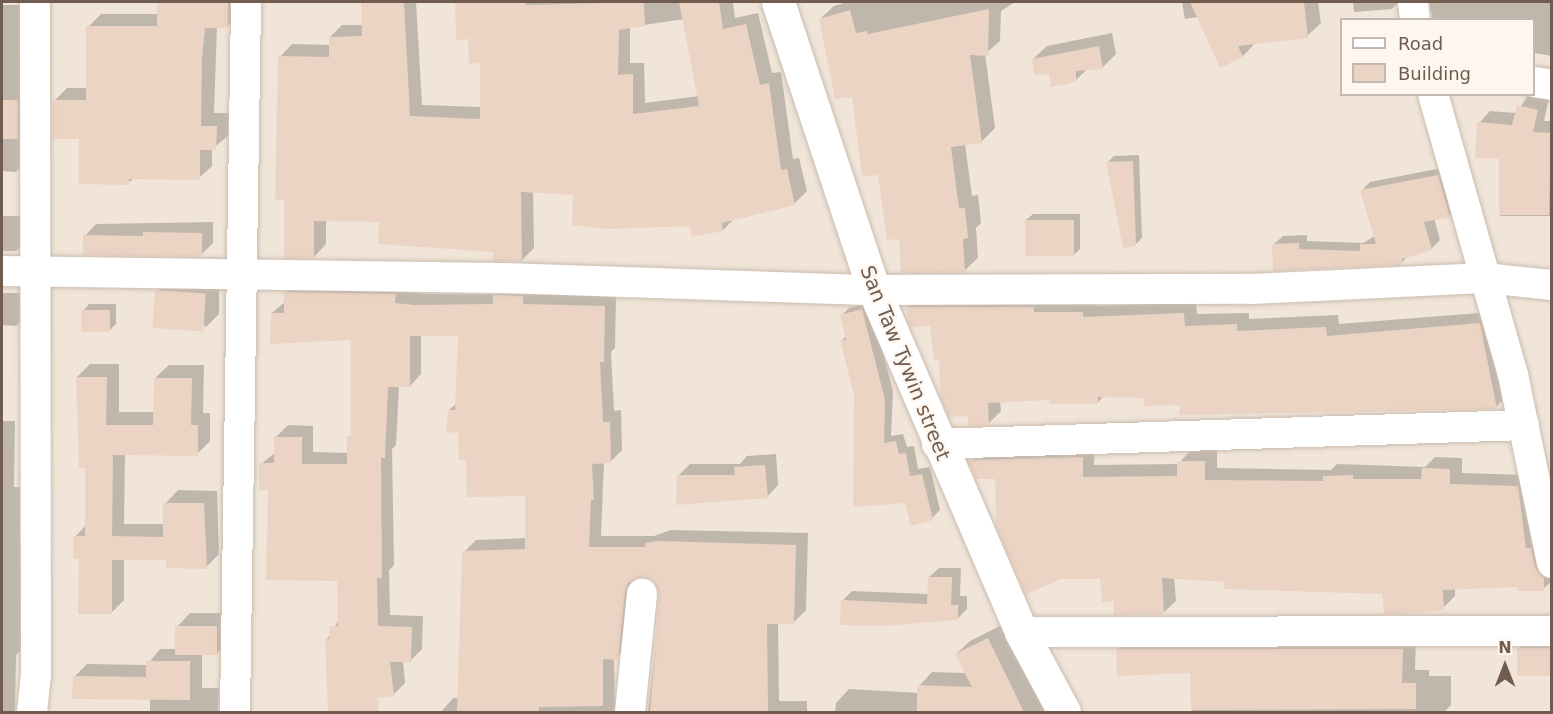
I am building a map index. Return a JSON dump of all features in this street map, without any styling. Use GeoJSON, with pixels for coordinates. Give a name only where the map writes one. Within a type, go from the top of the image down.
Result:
{"type":"FeatureCollection","features":[{"type":"Feature","properties":{"kind":"street"},"geometry":{"type":"LineString","coordinates":[[32,712],[36,676],[35,2]]}},
{"type":"Feature","properties":{"kind":"street"},"geometry":{"type":"LineString","coordinates":[[235,712],[246,2]]}},
{"type":"Feature","properties":{"kind":"street","name":"San Taw Tywin street"},"geometry":{"type":"LineString","coordinates":[[778,2],[874,290],[937,444],[1021,632],[1064,712]]}},
{"type":"Feature","properties":{"kind":"street"},"geometry":{"type":"LineString","coordinates":[[1413,2],[1415,18]]}},
{"type":"Feature","properties":{"kind":"street"},"geometry":{"type":"LineString","coordinates":[[1535,82],[1551,85]]}},
{"type":"Feature","properties":{"kind":"street"},"geometry":{"type":"LineString","coordinates":[[1434,96],[1524,426],[1551,563]]}},
{"type":"Feature","properties":{"kind":"street"},"geometry":{"type":"LineString","coordinates":[[2,271],[242,274],[874,290],[1252,289],[1485,278],[1551,285]]}},
{"type":"Feature","properties":{"kind":"street"},"geometry":{"type":"LineString","coordinates":[[937,444],[1524,426]]}},
{"type":"Feature","properties":{"kind":"street"},"geometry":{"type":"LineString","coordinates":[[630,712],[642,594]]}},
{"type":"Feature","properties":{"kind":"street"},"geometry":{"type":"LineString","coordinates":[[1021,632],[1551,631]]}},
{"type":"Feature","properties":{"kind":"shaded area"},"geometry":{"type":"Polygon","coordinates":[[[2,2],[1551,2],[1551,712],[2,712],[2,2]]]}},
{"type":"Feature","properties":{"kind":"building"},"geometry":{"type":"Polygon","coordinates":[[[157,2],[228,2],[228,28],[205,28],[202,58],[201,126],[217,126],[216,150],[200,150],[200,180],[129,179],[129,185],[79,184],[79,139],[52,139],[52,100],[86,100],[86,26],[157,26],[157,2]]]}},
{"type":"Feature","properties":{"kind":"building"},"geometry":{"type":"Polygon","coordinates":[[[361,2],[404,2],[410,116],[480,119],[480,63],[469,64],[468,39],[456,40],[455,2],[526,2],[526,5],[644,2],[645,26],[619,30],[618,75],[633,74],[633,114],[699,106],[679,2],[719,2],[723,29],[746,24],[760,85],[769,83],[781,170],[787,169],[795,205],[722,223],[723,231],[692,237],[690,226],[608,229],[572,225],[573,195],[521,192],[522,261],[493,261],[493,252],[378,244],[379,222],[314,221],[314,258],[284,258],[284,200],[275,200],[278,56],[329,57],[329,37],[362,36],[361,2]]]}},
{"type":"Feature","properties":{"kind":"building"},"geometry":{"type":"Polygon","coordinates":[[[1190,2],[1304,2],[1308,38],[1238,46],[1243,57],[1220,68],[1190,2]]]}},
{"type":"Feature","properties":{"kind":"building"},"geometry":{"type":"Polygon","coordinates":[[[989,9],[988,56],[970,55],[982,143],[951,147],[959,208],[965,208],[968,238],[963,239],[965,273],[901,273],[899,239],[887,240],[878,175],[862,177],[852,97],[835,99],[819,19],[850,10],[856,33],[867,31],[868,34],[989,9]]]}},
{"type":"Feature","properties":{"kind":"building"},"geometry":{"type":"Polygon","coordinates":[[[1099,46],[1103,69],[1076,71],[1076,82],[1051,87],[1049,74],[1034,75],[1032,59],[1099,46]]]}},
{"type":"Feature","properties":{"kind":"building"},"geometry":{"type":"Polygon","coordinates":[[[2,100],[18,100],[18,139],[2,139],[2,100]]]}},
{"type":"Feature","properties":{"kind":"building"},"geometry":{"type":"Polygon","coordinates":[[[1517,105],[1538,110],[1533,132],[1551,133],[1549,215],[1499,215],[1499,159],[1475,158],[1477,122],[1512,125],[1517,105]]]}},
{"type":"Feature","properties":{"kind":"building"},"geometry":{"type":"Polygon","coordinates":[[[1133,161],[1136,246],[1123,248],[1106,162],[1133,161]]]}},
{"type":"Feature","properties":{"kind":"building"},"geometry":{"type":"Polygon","coordinates":[[[1438,175],[1450,217],[1424,222],[1432,250],[1402,259],[1402,265],[1273,271],[1272,244],[1299,243],[1299,249],[1360,251],[1360,244],[1376,244],[1360,190],[1438,175]]]}},
{"type":"Feature","properties":{"kind":"building"},"geometry":{"type":"Polygon","coordinates":[[[1025,220],[1074,220],[1074,256],[1025,256],[1025,220]]]}},
{"type":"Feature","properties":{"kind":"building"},"geometry":{"type":"Polygon","coordinates":[[[143,232],[202,233],[202,257],[83,255],[83,235],[143,236],[143,232]]]}},
{"type":"Feature","properties":{"kind":"building"},"geometry":{"type":"Polygon","coordinates":[[[155,290],[206,294],[203,331],[152,328],[155,290]]]}},
{"type":"Feature","properties":{"kind":"building"},"geometry":{"type":"Polygon","coordinates":[[[284,292],[396,294],[395,303],[415,305],[493,304],[493,295],[523,296],[523,304],[605,306],[604,362],[600,362],[603,422],[610,422],[611,463],[592,464],[594,500],[591,500],[589,547],[645,547],[645,543],[658,541],[796,545],[794,624],[767,624],[768,712],[650,712],[659,595],[653,580],[643,577],[628,583],[625,592],[618,660],[603,659],[603,706],[539,707],[539,712],[457,712],[462,551],[525,549],[525,496],[467,497],[466,460],[459,460],[458,433],[446,432],[448,410],[455,410],[458,336],[410,336],[410,387],[388,387],[385,458],[381,458],[382,578],[377,578],[378,626],[412,627],[411,662],[390,662],[394,696],[378,698],[379,712],[328,712],[325,639],[329,639],[330,626],[338,626],[337,581],[266,580],[268,490],[259,490],[259,463],[274,463],[274,437],[302,437],[302,464],[347,464],[347,436],[351,436],[351,340],[270,344],[271,313],[284,313],[284,292]]]}},
{"type":"Feature","properties":{"kind":"building"},"geometry":{"type":"Polygon","coordinates":[[[906,307],[1034,307],[1034,312],[1083,312],[1083,317],[1184,313],[1185,326],[1237,324],[1237,331],[1326,327],[1327,336],[1480,323],[1497,409],[1179,415],[1180,405],[1144,406],[1144,398],[1098,397],[1098,404],[1049,404],[1049,400],[988,403],[989,425],[968,426],[968,416],[949,417],[941,399],[939,360],[934,360],[930,326],[910,327],[906,307]]]}},
{"type":"Feature","properties":{"kind":"building"},"geometry":{"type":"Polygon","coordinates":[[[862,309],[885,400],[884,443],[896,441],[899,454],[906,453],[910,476],[922,474],[933,520],[911,526],[905,503],[853,507],[854,395],[840,340],[846,340],[840,315],[862,309]]]}},
{"type":"Feature","properties":{"kind":"building"},"geometry":{"type":"Polygon","coordinates":[[[81,310],[110,310],[110,332],[81,332],[81,310]]]}},
{"type":"Feature","properties":{"kind":"building"},"geometry":{"type":"Polygon","coordinates":[[[76,377],[107,377],[106,425],[153,425],[154,378],[192,378],[191,425],[198,425],[198,456],[113,455],[112,536],[163,537],[163,503],[204,503],[207,569],[166,568],[166,560],[112,560],[112,614],[78,614],[79,559],[73,559],[73,536],[85,536],[85,468],[79,468],[76,377]]]}},
{"type":"Feature","properties":{"kind":"building"},"geometry":{"type":"Polygon","coordinates":[[[1083,457],[1083,477],[1177,476],[1177,461],[1205,461],[1205,480],[1323,481],[1323,476],[1353,475],[1353,479],[1421,479],[1422,468],[1450,469],[1450,484],[1518,486],[1526,548],[1531,548],[1535,567],[1544,578],[1544,591],[1518,591],[1518,587],[1443,590],[1444,610],[1404,614],[1384,614],[1382,594],[1224,589],[1225,582],[1162,578],[1164,614],[1114,615],[1114,601],[1102,602],[1100,579],[1060,579],[1026,595],[996,526],[995,479],[976,479],[968,460],[1083,457]]]}},
{"type":"Feature","properties":{"kind":"building"},"geometry":{"type":"Polygon","coordinates":[[[765,465],[768,498],[676,505],[677,475],[735,475],[734,467],[765,465]]]}},
{"type":"Feature","properties":{"kind":"building"},"geometry":{"type":"Polygon","coordinates":[[[928,577],[952,577],[951,605],[958,605],[958,620],[882,626],[840,625],[841,600],[927,604],[928,577]]]}},
{"type":"Feature","properties":{"kind":"building"},"geometry":{"type":"Polygon","coordinates":[[[175,626],[217,626],[217,655],[175,655],[175,626]]]}},
{"type":"Feature","properties":{"kind":"building"},"geometry":{"type":"Polygon","coordinates":[[[988,638],[1024,712],[917,712],[917,685],[972,687],[955,654],[988,638]]]}},
{"type":"Feature","properties":{"kind":"building"},"geometry":{"type":"Polygon","coordinates":[[[1517,648],[1551,648],[1551,676],[1517,676],[1517,648]]]}},
{"type":"Feature","properties":{"kind":"building"},"geometry":{"type":"Polygon","coordinates":[[[1116,649],[1403,649],[1402,683],[1416,683],[1416,709],[1191,710],[1190,673],[1117,676],[1116,649]]]}},
{"type":"Feature","properties":{"kind":"building"},"geometry":{"type":"Polygon","coordinates":[[[146,661],[190,661],[190,700],[72,699],[73,676],[146,677],[146,661]]]}}]}
